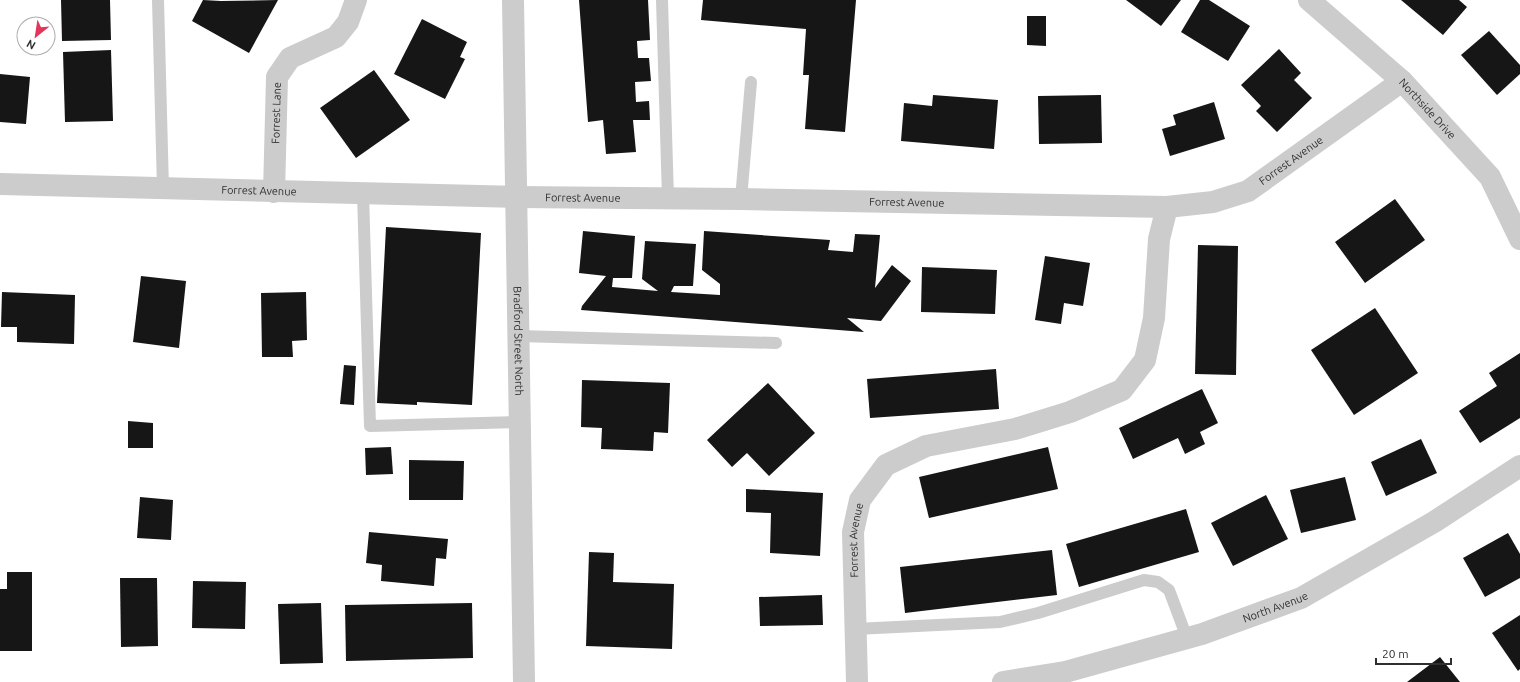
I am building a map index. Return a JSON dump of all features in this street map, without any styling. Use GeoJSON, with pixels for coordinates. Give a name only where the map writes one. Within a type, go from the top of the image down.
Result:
{"type":"FeatureCollection","features":[{"type":"Feature","properties":{"kind":"street","name":"Forrest Lane"},"geometry":{"type":"LineString","coordinates":[[274,192],[278,77],[290,58],[336,37],[348,22],[356,0]]}},
{"type":"Feature","properties":{"kind":"street","name":"Bradford Street North"},"geometry":{"type":"LineString","coordinates":[[513,0],[524,682]]}},
{"type":"Feature","properties":{"kind":"street","name":"Northside Drive"},"geometry":{"type":"LineString","coordinates":[[1309,0],[1402,81],[1490,177],[1520,239]]}},
{"type":"Feature","properties":{"kind":"street","name":"Forrest Avenue"},"geometry":{"type":"LineString","coordinates":[[0,184],[516,197],[741,199],[1166,207],[1213,202],[1248,191],[1402,81]]}},
{"type":"Feature","properties":{"kind":"street","name":"Forrest Avenue"},"geometry":{"type":"LineString","coordinates":[[857,682],[853,532],[860,500],[886,465],[926,446],[1015,428],[1070,412],[1122,390],[1145,360],[1154,318],[1159,239],[1166,207]]}},
{"type":"Feature","properties":{"kind":"street","name":"North Avenue"},"geometry":{"type":"LineString","coordinates":[[1003,682],[1065,672],[1202,634],[1301,598],[1434,522],[1520,466]]}},
{"type":"Feature","properties":{"kind":"lane"},"geometry":{"type":"LineString","coordinates":[[158,0],[163,188]]}},
{"type":"Feature","properties":{"kind":"lane"},"geometry":{"type":"LineString","coordinates":[[662,0],[668,198]]}},
{"type":"Feature","properties":{"kind":"lane"},"geometry":{"type":"LineString","coordinates":[[741,199],[750,82]]}},
{"type":"Feature","properties":{"kind":"lane"},"geometry":{"type":"LineString","coordinates":[[364,194],[370,426],[520,422]]}},
{"type":"Feature","properties":{"kind":"lane"},"geometry":{"type":"LineString","coordinates":[[518,336],[776,342]]}},
{"type":"Feature","properties":{"kind":"lane"},"geometry":{"type":"LineString","coordinates":[[855,628],[1000,622],[1038,613],[1144,580],[1158,582],[1168,590],[1187,638]]}},
{"type":"Feature","properties":{"kind":"building"},"geometry":{"type":"Polygon","coordinates":[[[61,0],[110,0],[111,40],[62,41],[61,0]]]}},
{"type":"Feature","properties":{"kind":"building"},"geometry":{"type":"Polygon","coordinates":[[[203,0],[278,0],[249,53],[192,21],[203,0]]]}},
{"type":"Feature","properties":{"kind":"building"},"geometry":{"type":"Polygon","coordinates":[[[579,0],[648,0],[650,40],[637,41],[638,58],[649,58],[651,81],[635,82],[636,102],[649,101],[650,120],[633,120],[636,152],[606,154],[603,120],[588,122],[579,0]]]}},
{"type":"Feature","properties":{"kind":"building"},"geometry":{"type":"Polygon","coordinates":[[[703,0],[856,0],[845,132],[805,129],[809,75],[803,75],[806,29],[701,20],[703,0]]]}},
{"type":"Feature","properties":{"kind":"building"},"geometry":{"type":"Polygon","coordinates":[[[1126,0],[1181,0],[1161,26],[1126,0]]]}},
{"type":"Feature","properties":{"kind":"building"},"geometry":{"type":"Polygon","coordinates":[[[1200,0],[1209,0],[1250,26],[1228,61],[1181,32],[1200,0]]]}},
{"type":"Feature","properties":{"kind":"building"},"geometry":{"type":"Polygon","coordinates":[[[1401,0],[1459,0],[1467,7],[1443,35],[1401,0]]]}},
{"type":"Feature","properties":{"kind":"building"},"geometry":{"type":"Polygon","coordinates":[[[1027,16],[1046,16],[1046,46],[1027,45],[1027,16]]]}},
{"type":"Feature","properties":{"kind":"building"},"geometry":{"type":"Polygon","coordinates":[[[422,19],[467,42],[460,57],[465,59],[445,99],[394,74],[422,19]]]}},
{"type":"Feature","properties":{"kind":"building"},"geometry":{"type":"Polygon","coordinates":[[[1489,31],[1520,65],[1520,74],[1497,95],[1461,55],[1489,31]]]}},
{"type":"Feature","properties":{"kind":"building"},"geometry":{"type":"Polygon","coordinates":[[[1279,49],[1301,73],[1294,80],[1312,98],[1277,132],[1256,111],[1261,106],[1241,85],[1279,49]]]}},
{"type":"Feature","properties":{"kind":"building"},"geometry":{"type":"Polygon","coordinates":[[[111,50],[113,121],[65,122],[63,52],[111,50]]]}},
{"type":"Feature","properties":{"kind":"building"},"geometry":{"type":"Polygon","coordinates":[[[374,70],[410,120],[356,158],[320,108],[374,70]]]}},
{"type":"Feature","properties":{"kind":"building"},"geometry":{"type":"Polygon","coordinates":[[[0,74],[30,77],[26,124],[0,122],[0,74]]]}},
{"type":"Feature","properties":{"kind":"building"},"geometry":{"type":"Polygon","coordinates":[[[933,95],[998,100],[994,149],[901,141],[904,103],[932,106],[933,95]]]}},
{"type":"Feature","properties":{"kind":"building"},"geometry":{"type":"Polygon","coordinates":[[[1101,95],[1102,143],[1039,144],[1038,96],[1101,95]]]}},
{"type":"Feature","properties":{"kind":"building"},"geometry":{"type":"Polygon","coordinates":[[[1214,102],[1225,139],[1170,156],[1162,129],[1176,125],[1173,115],[1214,102]]]}},
{"type":"Feature","properties":{"kind":"building"},"geometry":{"type":"Polygon","coordinates":[[[1395,199],[1425,240],[1365,283],[1335,242],[1395,199]]]}},
{"type":"Feature","properties":{"kind":"building"},"geometry":{"type":"Polygon","coordinates":[[[386,227],[481,233],[472,405],[417,402],[417,405],[377,403],[386,227]]]}},
{"type":"Feature","properties":{"kind":"building"},"geometry":{"type":"Polygon","coordinates":[[[583,231],[635,236],[632,278],[613,278],[612,287],[658,291],[642,279],[645,241],[696,244],[693,286],[674,286],[671,292],[720,295],[720,284],[702,270],[704,231],[830,240],[828,250],[853,252],[855,234],[880,235],[875,288],[892,265],[911,281],[881,321],[847,318],[864,332],[581,310],[582,306],[606,276],[579,273],[583,231]]]}},
{"type":"Feature","properties":{"kind":"building"},"geometry":{"type":"Polygon","coordinates":[[[1198,245],[1238,246],[1236,375],[1195,374],[1198,245]]]}},
{"type":"Feature","properties":{"kind":"building"},"geometry":{"type":"Polygon","coordinates":[[[1045,256],[1090,263],[1083,306],[1064,303],[1061,324],[1035,320],[1045,256]]]}},
{"type":"Feature","properties":{"kind":"building"},"geometry":{"type":"Polygon","coordinates":[[[922,267],[997,270],[995,314],[921,312],[922,267]]]}},
{"type":"Feature","properties":{"kind":"building"},"geometry":{"type":"Polygon","coordinates":[[[141,276],[186,281],[179,348],[133,342],[141,276]]]}},
{"type":"Feature","properties":{"kind":"building"},"geometry":{"type":"Polygon","coordinates":[[[2,292],[75,295],[74,344],[17,342],[17,327],[1,327],[2,292]]]}},
{"type":"Feature","properties":{"kind":"building"},"geometry":{"type":"Polygon","coordinates":[[[306,292],[307,340],[292,341],[293,357],[262,357],[261,293],[306,292]]]}},
{"type":"Feature","properties":{"kind":"building"},"geometry":{"type":"Polygon","coordinates":[[[1375,308],[1418,373],[1354,415],[1311,350],[1375,308]]]}},
{"type":"Feature","properties":{"kind":"building"},"geometry":{"type":"Polygon","coordinates":[[[1520,353],[1520,418],[1480,443],[1459,411],[1497,386],[1489,373],[1520,353]]]}},
{"type":"Feature","properties":{"kind":"building"},"geometry":{"type":"Polygon","coordinates":[[[344,365],[356,366],[354,405],[340,404],[344,365]]]}},
{"type":"Feature","properties":{"kind":"building"},"geometry":{"type":"Polygon","coordinates":[[[996,369],[999,409],[870,418],[867,379],[996,369]]]}},
{"type":"Feature","properties":{"kind":"building"},"geometry":{"type":"Polygon","coordinates":[[[582,380],[670,383],[668,433],[654,432],[653,451],[601,449],[602,428],[581,427],[582,380]]]}},
{"type":"Feature","properties":{"kind":"building"},"geometry":{"type":"Polygon","coordinates":[[[768,383],[815,433],[769,476],[747,453],[732,467],[707,440],[768,383]]]}},
{"type":"Feature","properties":{"kind":"building"},"geometry":{"type":"Polygon","coordinates":[[[1202,389],[1218,423],[1200,432],[1205,444],[1185,454],[1178,438],[1133,459],[1119,428],[1202,389]]]}},
{"type":"Feature","properties":{"kind":"building"},"geometry":{"type":"Polygon","coordinates":[[[128,421],[153,423],[153,448],[128,448],[128,421]]]}},
{"type":"Feature","properties":{"kind":"building"},"geometry":{"type":"Polygon","coordinates":[[[1421,439],[1437,473],[1386,496],[1371,462],[1421,439]]]}},
{"type":"Feature","properties":{"kind":"building"},"geometry":{"type":"Polygon","coordinates":[[[391,447],[393,474],[366,475],[365,448],[391,447]]]}},
{"type":"Feature","properties":{"kind":"building"},"geometry":{"type":"Polygon","coordinates":[[[1048,447],[1058,489],[929,518],[919,477],[1048,447]]]}},
{"type":"Feature","properties":{"kind":"building"},"geometry":{"type":"Polygon","coordinates":[[[409,460],[464,461],[463,500],[409,500],[409,460]]]}},
{"type":"Feature","properties":{"kind":"building"},"geometry":{"type":"Polygon","coordinates":[[[1345,477],[1356,520],[1301,533],[1290,490],[1345,477]]]}},
{"type":"Feature","properties":{"kind":"building"},"geometry":{"type":"Polygon","coordinates":[[[746,489],[823,493],[820,556],[770,553],[771,513],[746,512],[746,489]]]}},
{"type":"Feature","properties":{"kind":"building"},"geometry":{"type":"Polygon","coordinates":[[[1266,495],[1288,539],[1233,566],[1211,523],[1266,495]]]}},
{"type":"Feature","properties":{"kind":"building"},"geometry":{"type":"Polygon","coordinates":[[[140,497],[173,500],[171,540],[137,538],[140,497]]]}},
{"type":"Feature","properties":{"kind":"building"},"geometry":{"type":"Polygon","coordinates":[[[1186,509],[1199,552],[1079,587],[1066,544],[1186,509]]]}},
{"type":"Feature","properties":{"kind":"building"},"geometry":{"type":"Polygon","coordinates":[[[369,532],[448,539],[446,559],[436,558],[434,586],[381,581],[382,565],[366,563],[369,532]]]}},
{"type":"Feature","properties":{"kind":"building"},"geometry":{"type":"Polygon","coordinates":[[[1508,533],[1520,554],[1520,578],[1485,597],[1463,558],[1508,533]]]}},
{"type":"Feature","properties":{"kind":"building"},"geometry":{"type":"Polygon","coordinates":[[[1052,550],[1057,595],[905,613],[900,567],[1052,550]]]}},
{"type":"Feature","properties":{"kind":"building"},"geometry":{"type":"Polygon","coordinates":[[[589,552],[614,553],[613,582],[674,584],[672,649],[586,646],[589,552]]]}},
{"type":"Feature","properties":{"kind":"building"},"geometry":{"type":"Polygon","coordinates":[[[7,572],[32,572],[32,651],[0,651],[0,589],[7,589],[7,572]]]}},
{"type":"Feature","properties":{"kind":"building"},"geometry":{"type":"Polygon","coordinates":[[[120,578],[157,578],[158,646],[121,647],[120,578]]]}},
{"type":"Feature","properties":{"kind":"building"},"geometry":{"type":"Polygon","coordinates":[[[193,581],[246,582],[245,629],[192,628],[193,581]]]}},
{"type":"Feature","properties":{"kind":"building"},"geometry":{"type":"Polygon","coordinates":[[[822,595],[823,625],[760,626],[759,597],[822,595]]]}},
{"type":"Feature","properties":{"kind":"building"},"geometry":{"type":"Polygon","coordinates":[[[321,603],[323,663],[280,664],[278,604],[321,603]]]}},
{"type":"Feature","properties":{"kind":"building"},"geometry":{"type":"Polygon","coordinates":[[[472,603],[473,658],[346,661],[345,605],[472,603]]]}},
{"type":"Feature","properties":{"kind":"building"},"geometry":{"type":"Polygon","coordinates":[[[1520,615],[1520,669],[1518,671],[1492,633],[1520,615]]]}},
{"type":"Feature","properties":{"kind":"building"},"geometry":{"type":"Polygon","coordinates":[[[1440,657],[1460,682],[1407,682],[1440,657]]]}}]}
